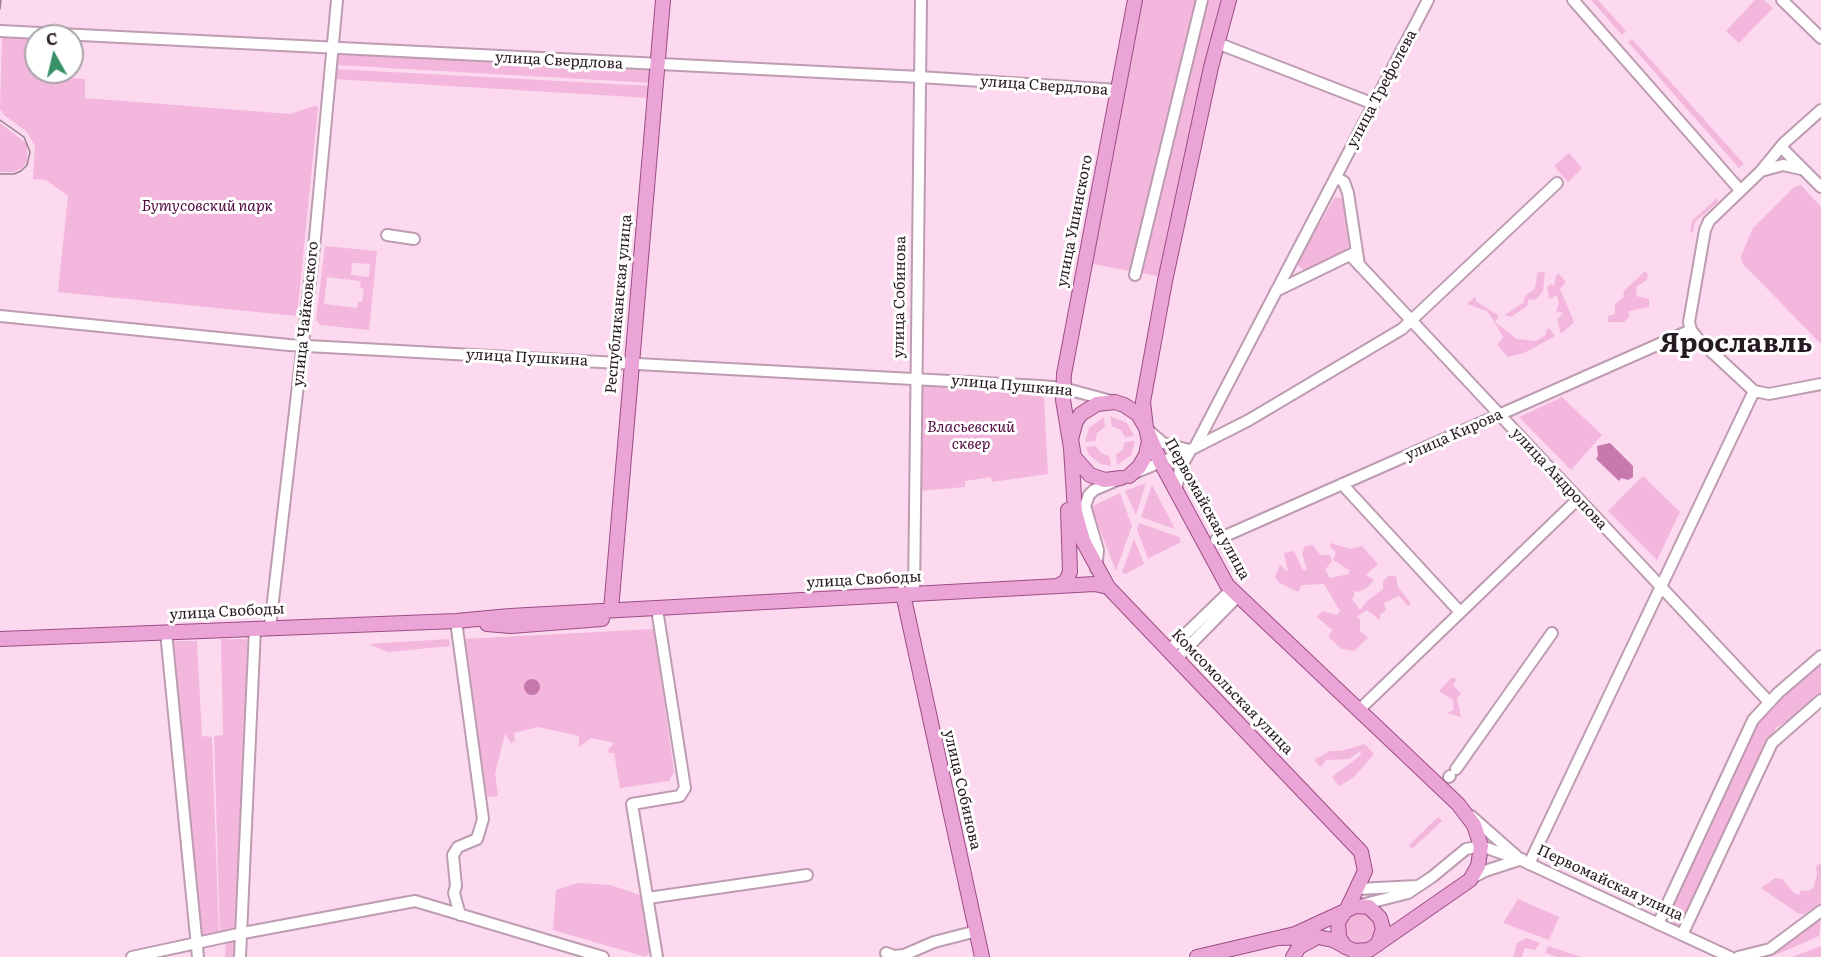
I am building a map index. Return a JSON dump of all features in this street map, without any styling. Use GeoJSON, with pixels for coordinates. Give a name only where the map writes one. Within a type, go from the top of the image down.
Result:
{"type":"FeatureCollection","features":[{"type":"Feature","properties":{"kind":"main road","name":"Республиканская улица"},"geometry":{"type":"LineString","coordinates":[[610,615],[663,0]]}},
{"type":"Feature","properties":{"kind":"main road","name":"улица Ушинского"},"geometry":{"type":"LineString","coordinates":[[1071,448],[1063,388],[1071,330],[1135,0]]}},
{"type":"Feature","properties":{"kind":"main road","name":"Первомайская улица"},"geometry":{"type":"LineString","coordinates":[[1230,0],[1217,43],[1185,182],[1150,358],[1143,402],[1146,428],[1161,464],[1234,593],[1458,804],[1474,825],[1480,846]]}},
{"type":"Feature","properties":{"kind":"main road"},"geometry":{"type":"LineString","coordinates":[[1115,402],[1124,405],[1138,414],[1146,428],[1149,441],[1146,455],[1139,467],[1125,477],[1105,480],[1090,475],[1078,464],[1071,448],[1072,430],[1081,414],[1097,404],[1115,402]]}},
{"type":"Feature","properties":{"kind":"main road","name":"Комсомольская улица"},"geometry":{"type":"LineString","coordinates":[[1071,448],[1072,488],[1077,524],[1096,569],[1108,587],[1361,852],[1365,867],[1351,909]]}},
{"type":"Feature","properties":{"kind":"main road","name":"Комсомольская улица"},"geometry":{"type":"LineString","coordinates":[[1058,586],[1066,581],[1071,572],[1068,512],[1072,488]]}},
{"type":"Feature","properties":{"kind":"main road"},"geometry":{"type":"LineString","coordinates":[[1073,585],[1087,578],[1096,569]]}},
{"type":"Feature","properties":{"kind":"main road","name":"улица Свободы"},"geometry":{"type":"LineString","coordinates":[[0,639],[270,627],[511,621],[610,615],[657,609],[909,594],[1095,584],[1108,587]]}},
{"type":"Feature","properties":{"kind":"main road","name":"улица Собинова"},"geometry":{"type":"LineString","coordinates":[[909,594],[982,957]]}},
{"type":"Feature","properties":{"kind":"main road"},"geometry":{"type":"LineString","coordinates":[[1291,944],[1325,938],[1348,952],[1375,949],[1470,880],[1478,866],[1480,846]]}},
{"type":"Feature","properties":{"kind":"main road"},"geometry":{"type":"LineString","coordinates":[[1291,944],[1351,909],[1373,910],[1380,918],[1383,929],[1375,949]]}},
{"type":"Feature","properties":{"kind":"main road"},"geometry":{"type":"LineString","coordinates":[[1348,952],[1339,937],[1337,927],[1351,909]]}},
{"type":"Feature","properties":{"kind":"main road"},"geometry":{"type":"LineString","coordinates":[[1197,957],[1325,938]]}},
{"type":"Feature","properties":{"kind":"street","name":"улица Чайковского"},"geometry":{"type":"LineString","coordinates":[[270,627],[337,0]]}},
{"type":"Feature","properties":{"kind":"street","name":"улица Собинова"},"geometry":{"type":"LineString","coordinates":[[909,594],[921,0]]}},
{"type":"Feature","properties":{"kind":"street"},"geometry":{"type":"LineString","coordinates":[[1135,275],[1202,0]]}},
{"type":"Feature","properties":{"kind":"street","name":"улица Трефолева"},"geometry":{"type":"LineString","coordinates":[[1176,490],[1180,469],[1428,0]]}},
{"type":"Feature","properties":{"kind":"street"},"geometry":{"type":"LineString","coordinates":[[1573,0],[1740,189]]}},
{"type":"Feature","properties":{"kind":"street"},"geometry":{"type":"LineString","coordinates":[[1782,0],[1821,38]]}},
{"type":"Feature","properties":{"kind":"street","name":"улица Свердлова"},"geometry":{"type":"LineString","coordinates":[[0,31],[657,66],[920,77],[1118,90]]}},
{"type":"Feature","properties":{"kind":"street"},"geometry":{"type":"LineString","coordinates":[[1217,43],[1374,104]]}},
{"type":"Feature","properties":{"kind":"street"},"geometry":{"type":"LineString","coordinates":[[1821,110],[1781,147],[1761,171],[1709,221],[1705,230],[1690,314],[1691,330],[1754,391],[1769,394],[1821,384]]}},
{"type":"Feature","properties":{"kind":"street"},"geometry":{"type":"LineString","coordinates":[[1781,147],[1821,187]]}},
{"type":"Feature","properties":{"kind":"street"},"geometry":{"type":"LineString","coordinates":[[1761,171],[1788,165],[1807,173]]}},
{"type":"Feature","properties":{"kind":"street"},"geometry":{"type":"LineString","coordinates":[[1275,291],[1353,254],[1348,193],[1344,182],[1336,177]]}},
{"type":"Feature","properties":{"kind":"street"},"geometry":{"type":"LineString","coordinates":[[1096,569],[1098,549],[1085,513],[1086,500],[1094,490],[1161,464],[1249,420],[1402,329],[1557,183]]}},
{"type":"Feature","properties":{"kind":"street"},"geometry":{"type":"LineString","coordinates":[[387,235],[414,239]]}},
{"type":"Feature","properties":{"kind":"street","name":"улица Андропова"},"geometry":{"type":"LineString","coordinates":[[1353,254],[1359,265],[1410,320],[1769,702]]}},
{"type":"Feature","properties":{"kind":"street"},"geometry":{"type":"LineString","coordinates":[[1293,258],[1295,271],[1302,275],[1311,274]]}},
{"type":"Feature","properties":{"kind":"street","name":"улица Пушкина"},"geometry":{"type":"LineString","coordinates":[[0,316],[302,344],[1063,388],[1124,405]]}},
{"type":"Feature","properties":{"kind":"street","name":"улица Кирова"},"geometry":{"type":"LineString","coordinates":[[1216,540],[1691,330]]}},
{"type":"Feature","properties":{"kind":"street"},"geometry":{"type":"LineString","coordinates":[[1470,880],[1485,871],[1525,862],[1538,846],[1754,391]]}},
{"type":"Feature","properties":{"kind":"street"},"geometry":{"type":"LineString","coordinates":[[1146,428],[1163,443],[1192,449]]}},
{"type":"Feature","properties":{"kind":"street"},"geometry":{"type":"LineString","coordinates":[[1342,484],[1456,608]]}},
{"type":"Feature","properties":{"kind":"street"},"geometry":{"type":"LineString","coordinates":[[1359,710],[1456,608],[1578,499]]}},
{"type":"Feature","properties":{"kind":"street"},"geometry":{"type":"LineString","coordinates":[[1173,654],[1234,593]]}},
{"type":"Feature","properties":{"kind":"street"},"geometry":{"type":"LineString","coordinates":[[657,609],[685,788],[680,796],[632,804],[657,957]]}},
{"type":"Feature","properties":{"kind":"street"},"geometry":{"type":"LineString","coordinates":[[456,621],[483,819],[477,839],[458,847],[453,855],[456,886],[454,893],[460,915]]}},
{"type":"Feature","properties":{"kind":"street"},"geometry":{"type":"LineString","coordinates":[[240,957],[243,933],[255,628]]}},
{"type":"Feature","properties":{"kind":"street"},"geometry":{"type":"LineString","coordinates":[[166,632],[198,957]]}},
{"type":"Feature","properties":{"kind":"street"},"geometry":{"type":"LineString","coordinates":[[1452,774],[1552,633]]}},
{"type":"Feature","properties":{"kind":"street"},"geometry":{"type":"LineString","coordinates":[[1658,924],[1751,722],[1769,702],[1821,656]]}},
{"type":"Feature","properties":{"kind":"street"},"geometry":{"type":"LineString","coordinates":[[1682,935],[1773,741],[1821,700]]}},
{"type":"Feature","properties":{"kind":"street","name":"Первомайская улица"},"geometry":{"type":"LineString","coordinates":[[1458,804],[1525,862],[1682,935],[1718,955],[1730,957]]}},
{"type":"Feature","properties":{"kind":"street"},"geometry":{"type":"LineString","coordinates":[[1351,909],[1393,898],[1421,886],[1466,849],[1480,846],[1525,862]]}},
{"type":"Feature","properties":{"kind":"street"},"geometry":{"type":"LineString","coordinates":[[648,898],[807,875]]}},
{"type":"Feature","properties":{"kind":"street"},"geometry":{"type":"LineString","coordinates":[[1358,889],[1421,886]]}},
{"type":"Feature","properties":{"kind":"street"},"geometry":{"type":"LineString","coordinates":[[132,957],[197,945],[243,933],[415,901],[603,957]]}},
{"type":"Feature","properties":{"kind":"street"},"geometry":{"type":"LineString","coordinates":[[1738,957],[1770,950],[1821,911]]}},
{"type":"Feature","properties":{"kind":"street"},"geometry":{"type":"LineString","coordinates":[[886,953],[894,956],[904,955],[934,942],[977,931]]}},
{"type":"Feature","properties":{"kind":"green space"},"geometry":{"type":"Polygon","coordinates":[[[1141,0],[1227,0],[1163,277],[1087,263],[1141,0]]]}},
{"type":"Feature","properties":{"kind":"green space"},"geometry":{"type":"Polygon","coordinates":[[[1591,0],[1598,0],[1626,31],[1622,35],[1591,0]]]}},
{"type":"Feature","properties":{"kind":"green space"},"geometry":{"type":"Polygon","coordinates":[[[1755,0],[1764,0],[1773,8],[1739,43],[1726,31],[1755,0]]]}},
{"type":"Feature","properties":{"kind":"green space","name":"Бутусовский парк"},"geometry":{"type":"Polygon","coordinates":[[[2,37],[24,38],[24,84],[84,84],[85,79],[85,98],[290,114],[314,106],[318,107],[297,316],[58,292],[68,196],[46,180],[33,179],[35,146],[27,132],[4,115],[0,109],[2,37]]]}},
{"type":"Feature","properties":{"kind":"green space"},"geometry":{"type":"Polygon","coordinates":[[[1632,39],[1744,164],[1739,168],[1628,42],[1632,39]]]}},
{"type":"Feature","properties":{"kind":"green space"},"geometry":{"type":"Polygon","coordinates":[[[337,52],[654,69],[652,83],[336,65],[337,52]]]}},
{"type":"Feature","properties":{"kind":"green space"},"geometry":{"type":"Polygon","coordinates":[[[335,69],[652,86],[650,98],[334,79],[335,69]]]}},
{"type":"Feature","properties":{"kind":"green space"},"geometry":{"type":"Polygon","coordinates":[[[0,123],[27,144],[27,161],[22,168],[14,172],[0,172],[0,123]]]}},
{"type":"Feature","properties":{"kind":"green space"},"geometry":{"type":"Polygon","coordinates":[[[1569,153],[1582,168],[1568,182],[1554,166],[1569,153]]]}},
{"type":"Feature","properties":{"kind":"green space"},"geometry":{"type":"Polygon","coordinates":[[[1801,185],[1821,207],[1821,344],[1742,263],[1741,256],[1753,228],[1794,187],[1801,185]]]}},
{"type":"Feature","properties":{"kind":"green space"},"geometry":{"type":"Polygon","coordinates":[[[1335,197],[1341,198],[1343,203],[1349,248],[1310,269],[1303,270],[1298,265],[1299,259],[1335,197]]]}},
{"type":"Feature","properties":{"kind":"green space"},"geometry":{"type":"Polygon","coordinates":[[[1717,198],[1718,202],[1695,222],[1693,233],[1690,232],[1692,221],[1717,198]]]}},
{"type":"Feature","properties":{"kind":"green space"},"geometry":{"type":"Polygon","coordinates":[[[325,246],[377,251],[369,330],[320,325],[316,320],[325,246]],[[352,263],[351,275],[369,277],[370,264],[352,263]],[[327,277],[324,304],[357,308],[358,302],[362,302],[364,289],[360,288],[361,281],[327,277]]]}},
{"type":"Feature","properties":{"kind":"green space"},"geometry":{"type":"Polygon","coordinates":[[[1545,271],[1543,291],[1540,295],[1535,300],[1529,299],[1527,306],[1511,317],[1505,315],[1524,302],[1525,296],[1535,289],[1537,273],[1545,271]]]}},
{"type":"Feature","properties":{"kind":"green space"},"geometry":{"type":"Polygon","coordinates":[[[1645,271],[1648,274],[1647,280],[1637,286],[1636,296],[1649,299],[1649,307],[1629,311],[1629,317],[1624,322],[1608,322],[1608,316],[1615,314],[1615,304],[1623,298],[1624,291],[1645,271]]]}},
{"type":"Feature","properties":{"kind":"green space"},"geometry":{"type":"Polygon","coordinates":[[[1559,274],[1566,282],[1560,289],[1574,322],[1561,334],[1557,320],[1563,313],[1556,311],[1559,303],[1557,295],[1549,299],[1547,287],[1551,284],[1554,286],[1556,276],[1559,274]]]}},
{"type":"Feature","properties":{"kind":"green space"},"geometry":{"type":"Polygon","coordinates":[[[1475,297],[1477,302],[1499,316],[1495,322],[1517,339],[1536,341],[1546,335],[1546,330],[1549,328],[1555,336],[1524,353],[1508,357],[1497,345],[1503,337],[1487,311],[1467,304],[1475,297]]]}},
{"type":"Feature","properties":{"kind":"green space","name":"Власьевский сквер"},"geometry":{"type":"Polygon","coordinates":[[[918,380],[1041,387],[1044,398],[1048,474],[992,482],[991,477],[965,481],[965,487],[917,491],[918,380]]]}},
{"type":"Feature","properties":{"kind":"green space"},"geometry":{"type":"Polygon","coordinates":[[[1562,397],[1602,435],[1571,470],[1519,417],[1562,397]]]}},
{"type":"Feature","properties":{"kind":"green space"},"geometry":{"type":"Polygon","coordinates":[[[1110,416],[1127,423],[1134,436],[1125,437],[1121,430],[1112,426],[1110,416]]]}},
{"type":"Feature","properties":{"kind":"green space"},"geometry":{"type":"Polygon","coordinates":[[[1104,417],[1105,427],[1097,433],[1095,441],[1085,442],[1089,428],[1104,417]]]}},
{"type":"Feature","properties":{"kind":"green space"},"geometry":{"type":"Polygon","coordinates":[[[1135,441],[1131,455],[1117,465],[1116,455],[1123,449],[1125,442],[1135,441]]]}},
{"type":"Feature","properties":{"kind":"green space"},"geometry":{"type":"Polygon","coordinates":[[[1096,446],[1101,453],[1109,456],[1111,466],[1101,464],[1089,455],[1086,447],[1096,446]]]}},
{"type":"Feature","properties":{"kind":"green space"},"geometry":{"type":"Polygon","coordinates":[[[1643,476],[1680,512],[1657,560],[1608,511],[1643,476]]]}},
{"type":"Feature","properties":{"kind":"green space"},"geometry":{"type":"Polygon","coordinates":[[[1146,483],[1136,515],[1125,491],[1146,483]]]}},
{"type":"Feature","properties":{"kind":"green space"},"geometry":{"type":"Polygon","coordinates":[[[1152,485],[1175,529],[1141,517],[1152,485]]]}},
{"type":"Feature","properties":{"kind":"green space"},"geometry":{"type":"Polygon","coordinates":[[[1120,493],[1132,526],[1116,571],[1091,507],[1120,493]]]}},
{"type":"Feature","properties":{"kind":"green space"},"geometry":{"type":"Polygon","coordinates":[[[1139,523],[1179,537],[1181,542],[1149,558],[1149,561],[1137,530],[1139,523]]]}},
{"type":"Feature","properties":{"kind":"green space"},"geometry":{"type":"Polygon","coordinates":[[[1134,539],[1144,564],[1125,574],[1122,572],[1134,539]]]}},
{"type":"Feature","properties":{"kind":"green space"},"geometry":{"type":"Polygon","coordinates":[[[1331,543],[1350,549],[1362,546],[1378,564],[1366,575],[1374,580],[1368,587],[1359,592],[1353,591],[1355,594],[1352,599],[1360,610],[1367,601],[1383,589],[1383,582],[1388,576],[1396,576],[1398,587],[1411,604],[1408,606],[1399,596],[1384,603],[1386,610],[1380,615],[1380,620],[1367,610],[1357,616],[1360,620],[1360,631],[1368,638],[1354,651],[1342,649],[1328,637],[1332,630],[1317,617],[1322,611],[1337,615],[1340,611],[1324,584],[1302,585],[1298,592],[1278,582],[1275,576],[1280,565],[1288,572],[1284,553],[1294,551],[1303,570],[1307,570],[1302,554],[1305,546],[1313,545],[1320,555],[1330,555],[1332,561],[1325,570],[1330,578],[1349,574],[1349,570],[1333,560],[1336,553],[1330,546],[1331,543]]]}},
{"type":"Feature","properties":{"kind":"green space"},"geometry":{"type":"Polygon","coordinates":[[[654,629],[674,772],[669,781],[620,788],[614,753],[609,753],[608,750],[614,743],[591,738],[579,747],[579,736],[538,727],[514,733],[515,741],[511,743],[505,734],[495,773],[498,796],[487,797],[464,639],[654,629]]]}},
{"type":"Feature","properties":{"kind":"green space"},"geometry":{"type":"Polygon","coordinates":[[[221,639],[247,639],[242,932],[220,938],[214,736],[223,735],[221,639]]]}},
{"type":"Feature","properties":{"kind":"green space"},"geometry":{"type":"Polygon","coordinates":[[[449,639],[450,646],[388,652],[368,644],[449,639]]]}},
{"type":"Feature","properties":{"kind":"green space"},"geometry":{"type":"Polygon","coordinates":[[[172,641],[197,641],[202,736],[212,737],[219,938],[198,944],[172,641]]]}},
{"type":"Feature","properties":{"kind":"green space"},"geometry":{"type":"Polygon","coordinates":[[[1821,661],[1821,695],[1798,715],[1776,728],[1683,925],[1681,928],[1665,921],[1754,722],[1821,661]]]}},
{"type":"Feature","properties":{"kind":"green space"},"geometry":{"type":"Polygon","coordinates":[[[1451,678],[1457,679],[1453,685],[1461,694],[1457,698],[1461,717],[1447,713],[1454,710],[1453,700],[1439,691],[1451,678]]]}},
{"type":"Feature","properties":{"kind":"green space"},"geometry":{"type":"Polygon","coordinates":[[[1365,744],[1374,754],[1353,778],[1339,786],[1332,777],[1361,755],[1360,751],[1349,759],[1326,760],[1321,767],[1314,760],[1330,751],[1341,751],[1365,744]]]}},
{"type":"Feature","properties":{"kind":"green space"},"geometry":{"type":"Polygon","coordinates":[[[1438,817],[1442,821],[1412,849],[1409,845],[1438,817]]]}},
{"type":"Feature","properties":{"kind":"green space"},"geometry":{"type":"Polygon","coordinates":[[[1821,863],[1821,903],[1804,914],[1799,914],[1761,888],[1775,878],[1782,879],[1794,893],[1799,895],[1801,890],[1808,891],[1813,888],[1817,875],[1816,866],[1821,863]]]}},
{"type":"Feature","properties":{"kind":"green space"},"geometry":{"type":"Polygon","coordinates":[[[578,883],[610,885],[640,895],[650,951],[646,957],[553,930],[556,890],[578,883]]]}},
{"type":"Feature","properties":{"kind":"green space"},"geometry":{"type":"Polygon","coordinates":[[[1518,899],[1559,917],[1549,940],[1503,923],[1518,899]]]}},
{"type":"Feature","properties":{"kind":"green space"},"geometry":{"type":"Polygon","coordinates":[[[1360,913],[1371,918],[1376,929],[1371,940],[1360,945],[1349,940],[1344,929],[1349,918],[1360,913]]]}},
{"type":"Feature","properties":{"kind":"green space"},"geometry":{"type":"Polygon","coordinates":[[[1821,919],[1819,936],[1771,957],[1766,957],[1821,919]]]}},
{"type":"Feature","properties":{"kind":"green space"},"geometry":{"type":"Polygon","coordinates":[[[242,933],[239,957],[225,957],[226,938],[242,933]]]}},
{"type":"Feature","properties":{"kind":"green space"},"geometry":{"type":"Polygon","coordinates":[[[1527,938],[1540,943],[1535,950],[1525,948],[1522,957],[1513,957],[1517,943],[1527,938]]]}},
{"type":"Feature","properties":{"kind":"green space"},"geometry":{"type":"Polygon","coordinates":[[[1548,946],[1581,957],[1558,957],[1545,953],[1548,946]]]}},
{"type":"Feature","properties":{"kind":"green space"},"geometry":{"type":"Polygon","coordinates":[[[1821,946],[1821,957],[1792,957],[1821,946]]]}},
{"type":"Feature","properties":{"kind":"shaded area"},"geometry":{"type":"Polygon","coordinates":[[[1610,443],[1633,466],[1633,477],[1628,480],[1621,478],[1619,481],[1596,459],[1597,446],[1610,443]]]}},
{"type":"Feature","properties":{"kind":"shaded area"},"geometry":{"type":"Polygon","coordinates":[[[529,679],[535,679],[540,687],[538,693],[529,695],[524,690],[524,684],[529,679]]]}},
{"type":"Feature","properties":{"kind":"tram line"},"geometry":{"type":"LineString","coordinates":[[0,9],[1,0]]}},
{"type":"Feature","properties":{"kind":"tram line"},"geometry":{"type":"LineString","coordinates":[[0,120],[24,137],[30,152],[27,165],[21,171],[14,174],[0,174]]}},
{"type":"Feature","properties":{"kind":"district","name":"Ярославль"},"geometry":{"type":"Point","coordinates":[1736,344]}}]}
